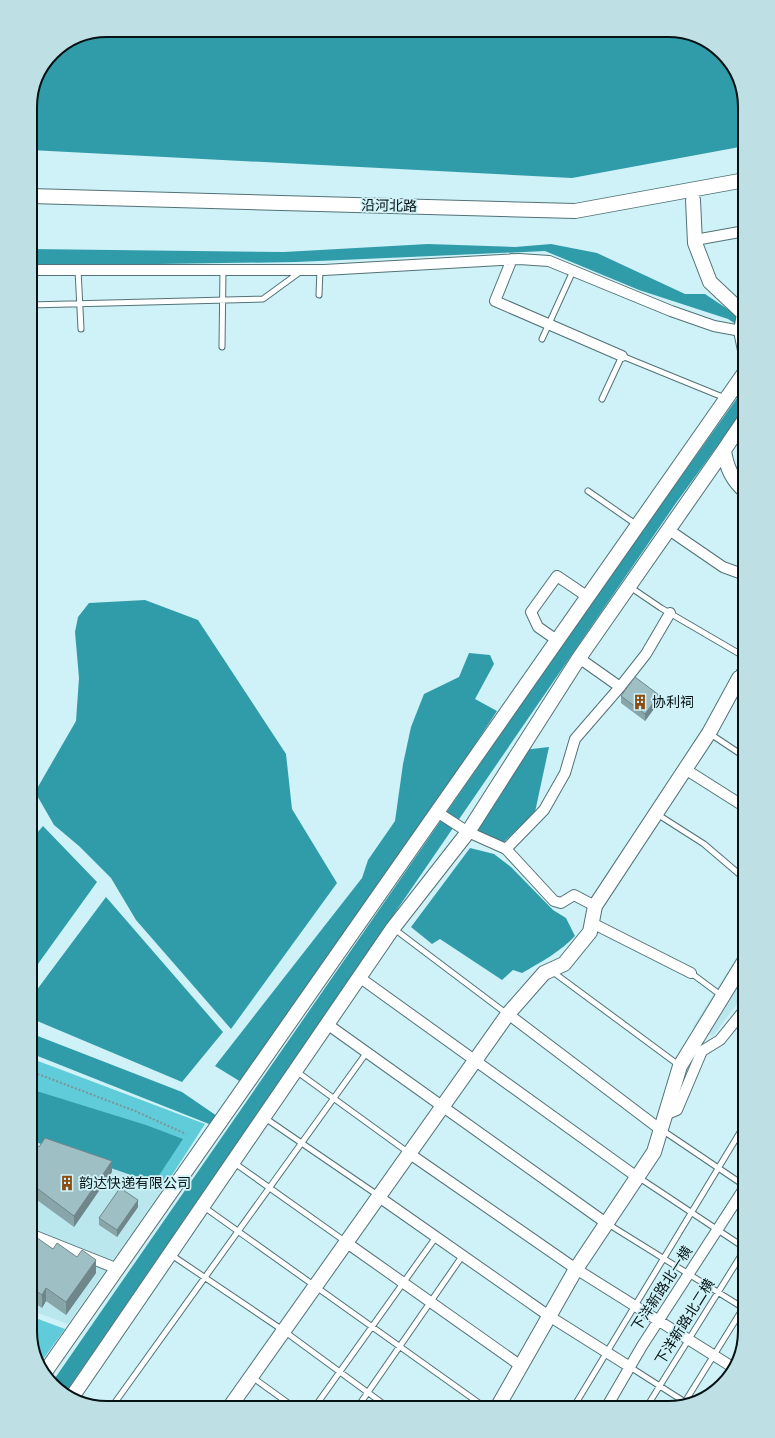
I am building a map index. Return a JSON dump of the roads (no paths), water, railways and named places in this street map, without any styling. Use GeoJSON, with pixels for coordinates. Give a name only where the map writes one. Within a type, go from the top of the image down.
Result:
{"type":"FeatureCollection","features":[{"type":"Feature","properties":{"kind":"street","name":"沿河北路"},"geometry":{"type":"LineString","coordinates":[[37,196],[575,210],[738,181]]}},
{"type":"Feature","properties":{"kind":"street"},"geometry":{"type":"LineString","coordinates":[[693,200],[695,240],[710,282],[738,308]]}},
{"type":"Feature","properties":{"kind":"street"},"geometry":{"type":"LineString","coordinates":[[695,240],[738,232]]}},
{"type":"Feature","properties":{"kind":"street"},"geometry":{"type":"LineString","coordinates":[[512,259],[495,301],[622,356]]}},
{"type":"Feature","properties":{"kind":"street"},"geometry":{"type":"LineString","coordinates":[[37,270],[320,270],[512,259],[549,261],[671,311],[714,326],[738,330]]}},
{"type":"Feature","properties":{"kind":"street"},"geometry":{"type":"LineString","coordinates":[[48,1368],[738,382]]}},
{"type":"Feature","properties":{"kind":"street"},"geometry":{"type":"LineString","coordinates":[[75,1393],[233,1162],[265,1118],[393,928],[468,832],[579,658],[738,429]]}},
{"type":"Feature","properties":{"kind":"street"},"geometry":{"type":"LineString","coordinates":[[724,450],[730,471],[738,486]]}},
{"type":"Feature","properties":{"kind":"street"},"geometry":{"type":"LineString","coordinates":[[669,530],[723,567],[738,572]]}},
{"type":"Feature","properties":{"kind":"street"},"geometry":{"type":"LineString","coordinates":[[558,641],[538,627],[532,612],[557,576],[588,597]]}},
{"type":"Feature","properties":{"kind":"street"},"geometry":{"type":"LineString","coordinates":[[506,848],[544,810],[565,773],[575,739],[620,687],[646,654],[670,613]]}},
{"type":"Feature","properties":{"kind":"street"},"geometry":{"type":"LineString","coordinates":[[579,658],[620,687]]}},
{"type":"Feature","properties":{"kind":"street"},"geometry":{"type":"LineString","coordinates":[[234,1401],[443,1108],[474,1061],[508,1014],[544,973],[564,964],[590,932],[596,906],[709,733],[738,684]]}},
{"type":"Feature","properties":{"kind":"street"},"geometry":{"type":"LineString","coordinates":[[685,769],[738,803]]}},
{"type":"Feature","properties":{"kind":"street"},"geometry":{"type":"LineString","coordinates":[[437,812],[468,832],[506,848],[554,901],[561,903],[574,895],[596,906]]}},
{"type":"Feature","properties":{"kind":"street"},"geometry":{"type":"LineString","coordinates":[[592,923],[691,973]]}},
{"type":"Feature","properties":{"kind":"street"},"geometry":{"type":"LineString","coordinates":[[501,1401],[576,1269],[654,1152],[680,1066],[738,971]]}},
{"type":"Feature","properties":{"kind":"street"},"geometry":{"type":"LineString","coordinates":[[359,977],[637,1177]]}},
{"type":"Feature","properties":{"kind":"street"},"geometry":{"type":"LineString","coordinates":[[508,1014],[661,1130]]}},
{"type":"Feature","properties":{"kind":"street"},"geometry":{"type":"LineString","coordinates":[[665,1115],[677,1110],[702,1050],[720,1040],[738,1017]]}},
{"type":"Feature","properties":{"kind":"street"},"geometry":{"type":"LineString","coordinates":[[327,1024],[606,1223]]}},
{"type":"Feature","properties":{"kind":"street"},"geometry":{"type":"LineString","coordinates":[[410,1154],[576,1269],[729,1365]]}},
{"type":"Feature","properties":{"kind":"street"},"geometry":{"type":"LineString","coordinates":[[380,1197],[549,1316],[630,1367]]}},
{"type":"Feature","properties":{"kind":"street","name":"下洋新路北一横"},"geometry":{"type":"LineString","coordinates":[[610,1401],[658,1321],[738,1197]]}},
{"type":"Feature","properties":{"kind":"street"},"geometry":{"type":"LineString","coordinates":[[37,1237],[118,1269]]}},
{"type":"Feature","properties":{"kind":"street"},"geometry":{"type":"LineString","coordinates":[[347,1243],[521,1366]]}},
{"type":"Feature","properties":{"kind":"lane"},"geometry":{"type":"LineString","coordinates":[[78,269],[81,329]]}},
{"type":"Feature","properties":{"kind":"lane"},"geometry":{"type":"LineString","coordinates":[[222,347],[224,270]]}},
{"type":"Feature","properties":{"kind":"lane"},"geometry":{"type":"LineString","coordinates":[[37,304],[263,299],[302,270]]}},
{"type":"Feature","properties":{"kind":"lane"},"geometry":{"type":"LineString","coordinates":[[319,295],[320,270]]}},
{"type":"Feature","properties":{"kind":"lane"},"geometry":{"type":"LineString","coordinates":[[542,339],[573,271]]}},
{"type":"Feature","properties":{"kind":"lane"},"geometry":{"type":"LineString","coordinates":[[602,399],[622,356],[726,399]]}},
{"type":"Feature","properties":{"kind":"lane"},"geometry":{"type":"LineString","coordinates":[[588,491],[638,525]]}},
{"type":"Feature","properties":{"kind":"lane"},"geometry":{"type":"LineString","coordinates":[[629,586],[670,613],[738,653]]}},
{"type":"Feature","properties":{"kind":"lane"},"geometry":{"type":"LineString","coordinates":[[709,733],[738,752]]}},
{"type":"Feature","properties":{"kind":"lane"},"geometry":{"type":"LineString","coordinates":[[656,814],[704,844],[738,873]]}},
{"type":"Feature","properties":{"kind":"lane"},"geometry":{"type":"LineString","coordinates":[[393,928],[508,1014]]}},
{"type":"Feature","properties":{"kind":"lane"},"geometry":{"type":"LineString","coordinates":[[550,970],[680,1066]]}},
{"type":"Feature","properties":{"kind":"lane"},"geometry":{"type":"LineString","coordinates":[[691,973],[723,996]]}},
{"type":"Feature","properties":{"kind":"lane"},"geometry":{"type":"LineString","coordinates":[[116,1401],[366,1052]]}},
{"type":"Feature","properties":{"kind":"lane"},"geometry":{"type":"LineString","coordinates":[[296,1071],[410,1154]]}},
{"type":"Feature","properties":{"kind":"lane"},"geometry":{"type":"LineString","coordinates":[[265,1118],[380,1197]]}},
{"type":"Feature","properties":{"kind":"lane"},"geometry":{"type":"LineString","coordinates":[[661,1130],[738,1181]]}},
{"type":"Feature","properties":{"kind":"lane"},"geometry":{"type":"LineString","coordinates":[[577,1401],[738,1135]]}},
{"type":"Feature","properties":{"kind":"lane"},"geometry":{"type":"LineString","coordinates":[[233,1162],[347,1243]]}},
{"type":"Feature","properties":{"kind":"lane"},"geometry":{"type":"LineString","coordinates":[[637,1177],[738,1244]]}},
{"type":"Feature","properties":{"kind":"lane"},"geometry":{"type":"LineString","coordinates":[[203,1206],[476,1401]]}},
{"type":"Feature","properties":{"kind":"lane"},"geometry":{"type":"LineString","coordinates":[[606,1223],[738,1304]]}},
{"type":"Feature","properties":{"kind":"lane"},"geometry":{"type":"LineString","coordinates":[[319,1401],[436,1237]]}},
{"type":"Feature","properties":{"kind":"lane"},"geometry":{"type":"LineString","coordinates":[[170,1254],[284,1331],[379,1401]]}},
{"type":"Feature","properties":{"kind":"lane"},"geometry":{"type":"LineString","coordinates":[[362,1401],[463,1255]]}},
{"type":"Feature","properties":{"kind":"lane","name":"下洋新路北二横"},"geometry":{"type":"LineString","coordinates":[[650,1401],[738,1260]]}},
{"type":"Feature","properties":{"kind":"lane"},"geometry":{"type":"LineString","coordinates":[[689,1398],[738,1317]]}},
{"type":"Feature","properties":{"kind":"lane"},"geometry":{"type":"LineString","coordinates":[[630,1367],[680,1400]]}},
{"type":"Feature","properties":{"kind":"lane"},"geometry":{"type":"LineString","coordinates":[[252,1377],[285,1401]]}},
{"type":"Feature","properties":{"kind":"place","name":"协利祠"},"geometry":{"type":"Point","coordinates":[640,702]}},
{"type":"Feature","properties":{"kind":"place","name":"韵达快递有限公司"},"geometry":{"type":"Point","coordinates":[67,1183]}}]}
